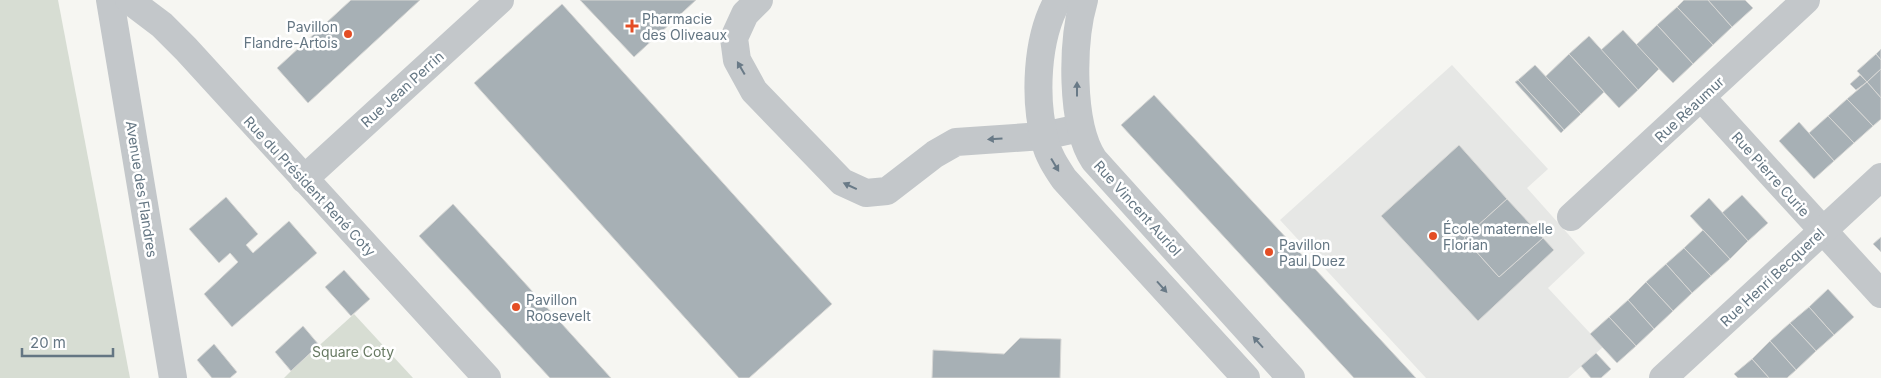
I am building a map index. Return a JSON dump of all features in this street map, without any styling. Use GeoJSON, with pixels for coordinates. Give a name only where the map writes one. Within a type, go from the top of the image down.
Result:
{"type":"FeatureCollection","features":[{"type":"Feature","properties":{"kind":"street","name":"Avenue des Flandres"},"geometry":{"type":"LineString","coordinates":[[110,0],[173,378]]}},
{"type":"Feature","properties":{"kind":"street","name":"Rue du Président René Coty"},"geometry":{"type":"LineString","coordinates":[[129,0],[162,25],[186,49],[487,378]]}},
{"type":"Feature","properties":{"kind":"street","name":"Rue Jean Perrin"},"geometry":{"type":"LineString","coordinates":[[304,179],[500,0]]}},
{"type":"Feature","properties":{"kind":"street"},"geometry":{"type":"LineString","coordinates":[[758,0],[745,14],[734,38],[737,60],[754,91],[842,182],[866,193],[887,191],[935,154],[956,142],[1044,136],[1080,128]]}},
{"type":"Feature","properties":{"kind":"street"},"geometry":{"type":"LineString","coordinates":[[1058,0],[1049,16],[1042,40],[1039,109],[1044,136],[1052,161],[1064,179],[1246,378]]}},
{"type":"Feature","properties":{"kind":"street","name":"Rue Vincent Auriol"},"geometry":{"type":"LineString","coordinates":[[1084,0],[1081,11],[1077,58],[1077,102],[1080,128],[1086,149],[1291,378]]}},
{"type":"Feature","properties":{"kind":"street","name":"Rue Réaumur"},"geometry":{"type":"LineString","coordinates":[[1571,217],[1806,0]]}},
{"type":"Feature","properties":{"kind":"street","name":"Rue Pierre Curie"},"geometry":{"type":"LineString","coordinates":[[1702,98],[1881,294]]}},
{"type":"Feature","properties":{"kind":"street","name":"Rue Henri Becquerel"},"geometry":{"type":"LineString","coordinates":[[1663,378],[1881,177]]}},
{"type":"Feature","properties":{"kind":"shaded area","name":"École maternelle Florian"},"geometry":{"type":"Polygon","coordinates":[[[1452,65],[1548,169],[1527,188],[1585,253],[1548,288],[1603,347],[1568,378],[1426,378],[1280,220],[1452,65]]]}},
{"type":"Feature","properties":{"kind":"green space"},"geometry":{"type":"Polygon","coordinates":[[[0,0],[58,0],[130,378],[0,378],[0,0]]]}},
{"type":"Feature","properties":{"kind":"green space","name":"Square Coty"},"geometry":{"type":"Polygon","coordinates":[[[354,314],[413,378],[284,378],[291,371],[354,314]]]}},
{"type":"Feature","properties":{"kind":"building","name":"Pavillon Flandre-Artois"},"geometry":{"type":"Polygon","coordinates":[[[351,0],[420,0],[308,103],[277,68],[351,0]]]}},
{"type":"Feature","properties":{"kind":"building"},"geometry":{"type":"Polygon","coordinates":[[[580,0],[696,0],[634,57],[580,0]]]}},
{"type":"Feature","properties":{"kind":"building"},"geometry":{"type":"Polygon","coordinates":[[[1684,0],[1708,0],[1732,27],[1713,45],[1677,7],[1684,0]]]}},
{"type":"Feature","properties":{"kind":"building"},"geometry":{"type":"Polygon","coordinates":[[[1708,0],[1745,0],[1753,8],[1732,27],[1708,0]]]}},
{"type":"Feature","properties":{"kind":"building"},"geometry":{"type":"Polygon","coordinates":[[[562,4],[832,304],[749,378],[739,378],[474,83],[562,4]]]}},
{"type":"Feature","properties":{"kind":"building"},"geometry":{"type":"Polygon","coordinates":[[[1677,7],[1713,45],[1693,64],[1657,25],[1677,7]]]}},
{"type":"Feature","properties":{"kind":"building"},"geometry":{"type":"Polygon","coordinates":[[[1657,25],[1693,64],[1673,83],[1636,45],[1657,25]]]}},
{"type":"Feature","properties":{"kind":"building"},"geometry":{"type":"Polygon","coordinates":[[[1623,30],[1659,69],[1638,90],[1601,50],[1623,30]]]}},
{"type":"Feature","properties":{"kind":"building"},"geometry":{"type":"Polygon","coordinates":[[[1589,36],[1638,90],[1619,108],[1569,54],[1589,36]]]}},
{"type":"Feature","properties":{"kind":"building"},"geometry":{"type":"Polygon","coordinates":[[[1881,49],[1881,60],[1876,54],[1881,49]]]}},
{"type":"Feature","properties":{"kind":"building"},"geometry":{"type":"Polygon","coordinates":[[[1569,54],[1604,92],[1581,114],[1545,77],[1569,54]]]}},
{"type":"Feature","properties":{"kind":"building"},"geometry":{"type":"Polygon","coordinates":[[[1876,54],[1881,60],[1881,69],[1867,82],[1857,71],[1876,54]]]}},
{"type":"Feature","properties":{"kind":"building"},"geometry":{"type":"Polygon","coordinates":[[[1535,65],[1581,114],[1564,130],[1518,80],[1535,65]]]}},
{"type":"Feature","properties":{"kind":"building"},"geometry":{"type":"Polygon","coordinates":[[[1881,69],[1881,98],[1867,82],[1881,69]]]}},
{"type":"Feature","properties":{"kind":"building"},"geometry":{"type":"Polygon","coordinates":[[[1860,75],[1867,82],[1856,90],[1850,84],[1860,75]]]}},
{"type":"Feature","properties":{"kind":"building"},"geometry":{"type":"Polygon","coordinates":[[[1518,80],[1564,130],[1561,133],[1515,82],[1518,80]]]}},
{"type":"Feature","properties":{"kind":"building"},"geometry":{"type":"Polygon","coordinates":[[[1867,82],[1881,98],[1881,119],[1873,126],[1847,99],[1867,82]]]}},
{"type":"Feature","properties":{"kind":"building","name":"Pavillon Paul Duez"},"geometry":{"type":"Polygon","coordinates":[[[1154,95],[1416,378],[1354,378],[1121,125],[1154,95]]]}},
{"type":"Feature","properties":{"kind":"building"},"geometry":{"type":"Polygon","coordinates":[[[1847,99],[1873,126],[1854,143],[1828,116],[1847,99]]]}},
{"type":"Feature","properties":{"kind":"building"},"geometry":{"type":"Polygon","coordinates":[[[1828,116],[1854,143],[1834,161],[1809,133],[1828,116]]]}},
{"type":"Feature","properties":{"kind":"building"},"geometry":{"type":"Polygon","coordinates":[[[1799,122],[1834,161],[1814,179],[1779,141],[1799,122]]]}},
{"type":"Feature","properties":{"kind":"building"},"geometry":{"type":"Polygon","coordinates":[[[1459,145],[1507,199],[1464,238],[1499,277],[1543,238],[1554,250],[1478,321],[1381,216],[1459,145]]]}},
{"type":"Feature","properties":{"kind":"building"},"geometry":{"type":"Polygon","coordinates":[[[1742,195],[1768,223],[1748,241],[1722,213],[1742,195]]]}},
{"type":"Feature","properties":{"kind":"building"},"geometry":{"type":"Polygon","coordinates":[[[226,197],[258,234],[246,245],[253,253],[289,221],[317,253],[232,327],[204,294],[238,262],[230,253],[219,263],[189,229],[226,197]]]}},
{"type":"Feature","properties":{"kind":"building"},"geometry":{"type":"Polygon","coordinates":[[[1709,198],[1748,241],[1730,259],[1690,216],[1709,198]]]}},
{"type":"Feature","properties":{"kind":"building"},"geometry":{"type":"Polygon","coordinates":[[[1507,199],[1543,238],[1499,277],[1464,238],[1507,199]]]}},
{"type":"Feature","properties":{"kind":"building","name":"Pavillon Roosevelt"},"geometry":{"type":"Polygon","coordinates":[[[453,204],[611,378],[550,378],[419,236],[453,204]]]}},
{"type":"Feature","properties":{"kind":"building"},"geometry":{"type":"Polygon","coordinates":[[[1703,230],[1730,259],[1711,276],[1684,248],[1703,230]]]}},
{"type":"Feature","properties":{"kind":"building"},"geometry":{"type":"Polygon","coordinates":[[[1881,237],[1881,252],[1873,244],[1881,237]]]}},
{"type":"Feature","properties":{"kind":"building"},"geometry":{"type":"Polygon","coordinates":[[[1684,248],[1711,276],[1692,293],[1666,264],[1684,248]]]}},
{"type":"Feature","properties":{"kind":"building"},"geometry":{"type":"Polygon","coordinates":[[[1666,264],[1692,293],[1673,311],[1646,282],[1666,264]]]}},
{"type":"Feature","properties":{"kind":"building"},"geometry":{"type":"Polygon","coordinates":[[[344,270],[370,299],[351,316],[325,287],[344,270]]]}},
{"type":"Feature","properties":{"kind":"building"},"geometry":{"type":"Polygon","coordinates":[[[1646,282],[1673,311],[1654,329],[1628,300],[1646,282]]]}},
{"type":"Feature","properties":{"kind":"building"},"geometry":{"type":"Polygon","coordinates":[[[1828,289],[1854,317],[1834,335],[1809,307],[1828,289]]]}},
{"type":"Feature","properties":{"kind":"building"},"geometry":{"type":"Polygon","coordinates":[[[1628,300],[1654,329],[1636,346],[1609,317],[1628,300]]]}},
{"type":"Feature","properties":{"kind":"building"},"geometry":{"type":"Polygon","coordinates":[[[1809,307],[1834,335],[1816,351],[1790,323],[1809,307]]]}},
{"type":"Feature","properties":{"kind":"building"},"geometry":{"type":"Polygon","coordinates":[[[1609,317],[1636,346],[1617,363],[1590,334],[1609,317]]]}},
{"type":"Feature","properties":{"kind":"building"},"geometry":{"type":"Polygon","coordinates":[[[1790,323],[1816,351],[1796,370],[1770,341],[1790,323]]]}},
{"type":"Feature","properties":{"kind":"building"},"geometry":{"type":"Polygon","coordinates":[[[303,326],[319,345],[291,371],[275,352],[303,326]]]}},
{"type":"Feature","properties":{"kind":"building"},"geometry":{"type":"Polygon","coordinates":[[[1020,338],[1061,339],[1060,378],[932,378],[933,350],[1004,354],[1020,338]]]}},
{"type":"Feature","properties":{"kind":"building"},"geometry":{"type":"Polygon","coordinates":[[[1770,341],[1796,370],[1787,378],[1769,378],[1752,359],[1770,341]]]}},
{"type":"Feature","properties":{"kind":"building"},"geometry":{"type":"Polygon","coordinates":[[[214,344],[237,372],[230,378],[212,378],[197,360],[214,344]]]}},
{"type":"Feature","properties":{"kind":"building"},"geometry":{"type":"Polygon","coordinates":[[[1596,353],[1611,369],[1601,378],[1591,378],[1581,366],[1596,353]]]}},
{"type":"Feature","properties":{"kind":"building"},"geometry":{"type":"Polygon","coordinates":[[[1752,359],[1769,378],[1738,378],[1734,374],[1752,359]]]}},
{"type":"Feature","properties":{"kind":"place","name":"Pharmacie des Oliveaux"},"geometry":{"type":"Point","coordinates":[632,26]}},
{"type":"Feature","properties":{"kind":"place","name":"Pavillon Flandre-Artois"},"geometry":{"type":"Point","coordinates":[348,34]}},
{"type":"Feature","properties":{"kind":"place","name":"École maternelle Florian"},"geometry":{"type":"Point","coordinates":[1433,236]}},
{"type":"Feature","properties":{"kind":"place","name":"Pavillon Paul Duez"},"geometry":{"type":"Point","coordinates":[1269,252]}},
{"type":"Feature","properties":{"kind":"place","name":"Pavillon Roosevelt"},"geometry":{"type":"Point","coordinates":[516,307]}}]}
